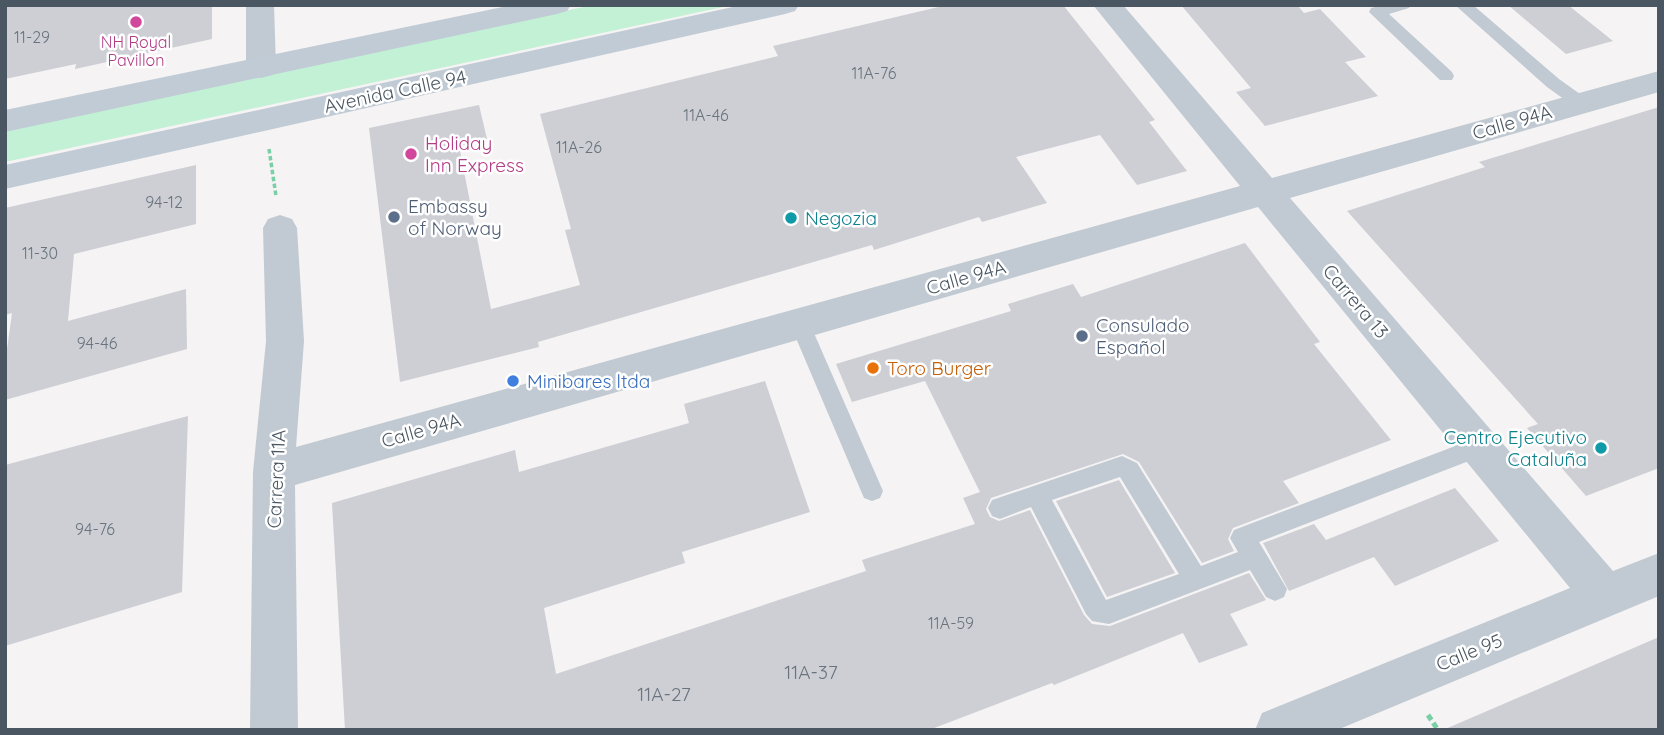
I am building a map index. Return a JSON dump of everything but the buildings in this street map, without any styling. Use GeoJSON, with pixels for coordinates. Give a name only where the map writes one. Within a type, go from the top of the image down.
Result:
{"type":"FeatureCollection","features":[{"type":"Feature","properties":{"kind":"main road"},"geometry":{"type":"LineString","coordinates":[[5,121],[557,5]]}},
{"type":"Feature","properties":{"kind":"main road","name":"Avenida Calle 94"},"geometry":{"type":"LineString","coordinates":[[5,177],[785,5]]}},
{"type":"Feature","properties":{"kind":"street"},"geometry":{"type":"LineString","coordinates":[[260,5],[261,68]]}},
{"type":"Feature","properties":{"kind":"street","name":"Carrera 13"},"geometry":{"type":"LineString","coordinates":[[1107,5],[1605,596]]}},
{"type":"Feature","properties":{"kind":"street","name":"Calle 94A"},"geometry":{"type":"LineString","coordinates":[[274,471],[1659,81]]}},
{"type":"Feature","properties":{"kind":"street","name":"Carrera 11A"},"geometry":{"type":"LineString","coordinates":[[274,730],[274,471],[285,341],[280,228]]}},
{"type":"Feature","properties":{"kind":"street","name":"Calle 95"},"geometry":{"type":"LineString","coordinates":[[1279,730],[1659,574]]}},
{"type":"Feature","properties":{"kind":"lane"},"geometry":{"type":"LineString","coordinates":[[1403,5],[1377,12],[1446,76]]}},
{"type":"Feature","properties":{"kind":"lane"},"geometry":{"type":"LineString","coordinates":[[1463,5],[1553,83],[1581,103]]}},
{"type":"Feature","properties":{"kind":"lane"},"geometry":{"type":"LineString","coordinates":[[800,324],[872,491]]}},
{"type":"Feature","properties":{"kind":"lane"},"geometry":{"type":"LineString","coordinates":[[1275,589],[1242,537],[1479,447]]}},
{"type":"Feature","properties":{"kind":"lane"},"geometry":{"type":"LineString","coordinates":[[1000,508],[1122,466],[1129,470],[1195,579]]}},
{"type":"Feature","properties":{"kind":"lane"},"geometry":{"type":"LineString","coordinates":[[1037,495],[1095,606],[1101,612],[1108,612],[1255,557]]}},
{"type":"Feature","properties":{"kind":"green space"},"geometry":{"type":"Polygon","coordinates":[[[593,5],[732,5],[5,162],[5,129],[593,5]]]}},
{"type":"Feature","properties":{"kind":"place","name":"NH Royal Pavillon"},"geometry":{"type":"Point","coordinates":[136,22]}},
{"type":"Feature","properties":{"kind":"place","name":"Holiday Inn Express"},"geometry":{"type":"Point","coordinates":[411,154]}},
{"type":"Feature","properties":{"kind":"place","name":"Embassy of Norway"},"geometry":{"type":"Point","coordinates":[394,217]}},
{"type":"Feature","properties":{"kind":"place","name":"Negozia"},"geometry":{"type":"Point","coordinates":[791,218]}},
{"type":"Feature","properties":{"kind":"place","name":"Consulado Español"},"geometry":{"type":"Point","coordinates":[1082,336]}},
{"type":"Feature","properties":{"kind":"place","name":"Toro Burger"},"geometry":{"type":"Point","coordinates":[873,368]}},
{"type":"Feature","properties":{"kind":"place","name":"Minibares ltda"},"geometry":{"type":"Point","coordinates":[513,381]}},
{"type":"Feature","properties":{"kind":"place","name":"Centro Ejecutivo Cataluña"},"geometry":{"type":"Point","coordinates":[1601,448]}}]}
